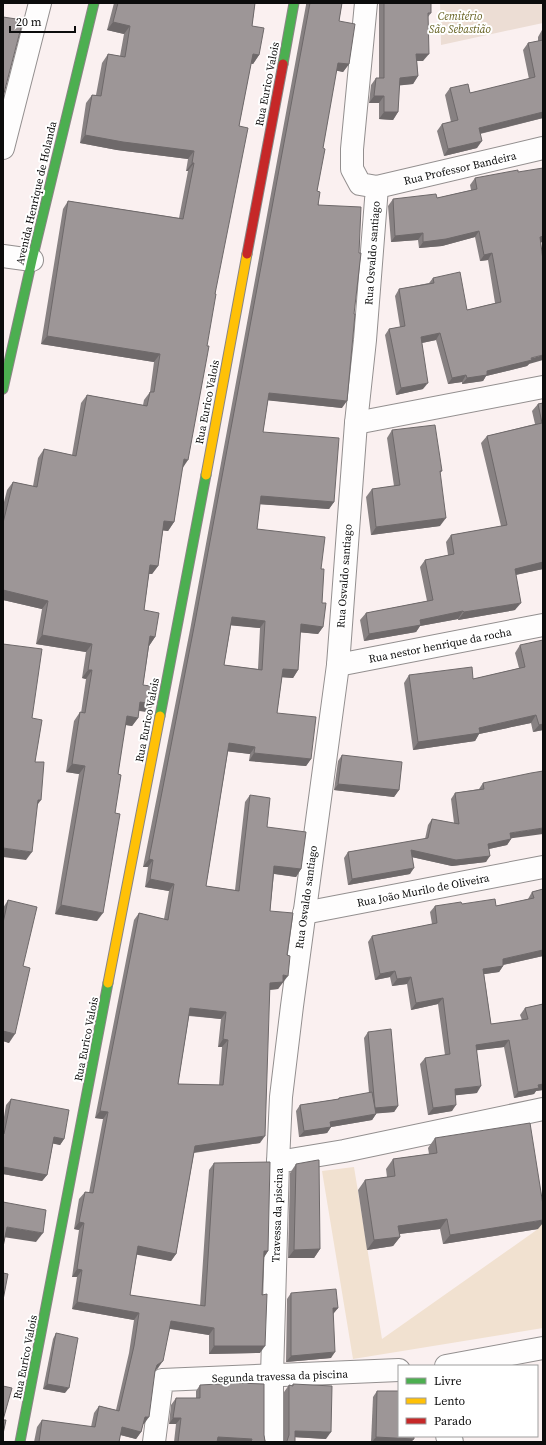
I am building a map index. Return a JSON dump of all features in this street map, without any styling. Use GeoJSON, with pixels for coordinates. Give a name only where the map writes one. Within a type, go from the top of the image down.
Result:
{"type":"FeatureCollection","features":[{"type":"Feature","properties":{"kind":"main road","name":"Avenida Henrique de Holanda"},"geometry":{"type":"LineString","coordinates":[[3,389],[32,260],[94,3]]}},
{"type":"Feature","properties":{"kind":"main road","name":"Rua Eurico Valois"},"geometry":{"type":"LineString","coordinates":[[20,1442],[186,577],[294,3]]}},
{"type":"Feature","properties":{"kind":"street"},"geometry":{"type":"LineString","coordinates":[[3,148],[40,3]]}},
{"type":"Feature","properties":{"kind":"street","name":"Rua Osvaldo santiago"},"geometry":{"type":"LineString","coordinates":[[278,1162],[281,1098],[304,913],[338,665],[356,423],[365,340],[377,187],[360,184],[352,169],[353,142],[366,3]]}},
{"type":"Feature","properties":{"kind":"street","name":"Rua Professor Bandeira"},"geometry":{"type":"LineString","coordinates":[[377,187],[543,148]]}},
{"type":"Feature","properties":{"kind":"street"},"geometry":{"type":"LineString","coordinates":[[3,256],[32,260]]}},
{"type":"Feature","properties":{"kind":"street"},"geometry":{"type":"LineString","coordinates":[[356,423],[543,387]]}},
{"type":"Feature","properties":{"kind":"street","name":"Rua nestor henrique da rocha"},"geometry":{"type":"LineString","coordinates":[[338,665],[543,625]]}},
{"type":"Feature","properties":{"kind":"street","name":"Rua João Murilo de Oliveira"},"geometry":{"type":"LineString","coordinates":[[304,913],[543,867]]}},
{"type":"Feature","properties":{"kind":"street","name":"Travessa da piscina"},"geometry":{"type":"LineString","coordinates":[[272,1440],[272,1376],[278,1162],[344,1151],[543,1109]]}},
{"type":"Feature","properties":{"kind":"street"},"geometry":{"type":"LineString","coordinates":[[451,1365],[543,1348]]}},
{"type":"Feature","properties":{"kind":"street","name":"Segunda travessa da piscina"},"geometry":{"type":"LineString","coordinates":[[154,1442],[162,1380],[398,1370]]}},
{"type":"Feature","properties":{"kind":"shaded area"},"geometry":{"type":"Polygon","coordinates":[[[354,1167],[382,1339],[538,1229],[543,1199],[543,1328],[353,1359],[322,1171],[354,1167]]]}},
{"type":"Feature","properties":{"kind":"green space","name":"Cemitério São Sebastião"},"geometry":{"type":"Polygon","coordinates":[[[440,3],[543,3],[543,23],[441,45],[440,3]]]}},
{"type":"Feature","properties":{"kind":"building"},"geometry":{"type":"Polygon","coordinates":[[[118,3],[255,3],[252,26],[264,28],[259,55],[253,54],[239,126],[248,128],[215,294],[207,346],[209,346],[188,460],[184,459],[174,522],[164,521],[158,566],[150,565],[144,610],[159,613],[155,637],[150,636],[143,685],[157,687],[154,704],[140,702],[138,718],[127,716],[118,774],[121,775],[115,813],[120,814],[103,913],[61,905],[85,766],[72,764],[80,712],[85,713],[92,670],[88,670],[92,644],[42,635],[48,601],[3,590],[3,523],[13,482],[37,487],[44,449],[76,456],[87,395],[147,406],[150,392],[154,392],[160,354],[47,336],[68,201],[183,219],[194,163],[192,163],[194,151],[123,142],[85,135],[92,95],[101,96],[108,54],[125,57],[130,26],[113,22],[118,3]]]}},
{"type":"Feature","properties":{"kind":"building"},"geometry":{"type":"Polygon","coordinates":[[[310,3],[342,3],[339,21],[355,24],[349,64],[338,63],[317,191],[320,192],[318,205],[361,207],[359,253],[361,253],[354,314],[347,401],[269,393],[263,432],[339,438],[334,502],[261,496],[257,529],[325,537],[321,569],[324,569],[322,603],[326,603],[323,627],[301,624],[298,670],[283,669],[277,713],[316,717],[311,759],[254,753],[255,747],[229,743],[206,886],[239,891],[250,795],[270,798],[267,827],[306,832],[301,869],[274,866],[270,911],[293,913],[287,955],[290,956],[288,976],[283,975],[283,982],[270,983],[265,1136],[195,1146],[176,1254],[138,1246],[130,1295],[205,1306],[214,1163],[270,1162],[268,1251],[264,1251],[262,1295],[267,1294],[265,1346],[214,1346],[214,1328],[171,1321],[163,1361],[157,1365],[155,1371],[149,1417],[145,1417],[141,1432],[122,1427],[119,1442],[39,1442],[42,1420],[95,1427],[99,1406],[119,1411],[134,1346],[139,1313],[77,1302],[82,1270],[77,1269],[84,1223],[79,1222],[85,1192],[93,1193],[108,1112],[100,1111],[139,913],[168,920],[174,884],[150,879],[153,860],[149,859],[195,622],[310,3]],[[232,617],[224,665],[262,670],[265,621],[232,617]],[[190,1008],[178,1084],[223,1085],[228,1040],[223,1039],[226,1012],[190,1008]]]}},
{"type":"Feature","properties":{"kind":"building"},"geometry":{"type":"Polygon","coordinates":[[[384,3],[431,3],[431,13],[428,13],[429,54],[416,54],[418,76],[400,78],[398,112],[384,112],[384,96],[374,96],[376,78],[384,78],[384,3]]]}},
{"type":"Feature","properties":{"kind":"building"},"geometry":{"type":"Polygon","coordinates":[[[3,17],[23,20],[3,97],[3,17]]]}},
{"type":"Feature","properties":{"kind":"building"},"geometry":{"type":"Polygon","coordinates":[[[543,40],[543,112],[479,128],[482,141],[448,149],[442,124],[458,120],[450,88],[468,84],[470,93],[535,77],[528,43],[543,40]]]}},
{"type":"Feature","properties":{"kind":"building"},"geometry":{"type":"Polygon","coordinates":[[[543,168],[543,236],[540,237],[543,260],[543,355],[531,358],[532,360],[487,371],[487,375],[467,378],[466,375],[452,378],[440,333],[421,337],[428,383],[401,388],[389,329],[405,326],[399,289],[434,283],[433,278],[460,272],[467,310],[501,302],[492,253],[484,255],[479,231],[446,239],[423,242],[423,233],[395,236],[393,199],[436,194],[437,198],[477,189],[475,178],[518,170],[518,172],[543,168]]]}},
{"type":"Feature","properties":{"kind":"building"},"geometry":{"type":"Polygon","coordinates":[[[543,403],[543,562],[515,569],[521,603],[463,611],[420,620],[421,625],[369,634],[366,613],[433,600],[425,560],[454,554],[451,535],[507,525],[487,436],[542,423],[538,404],[543,403]]]}},
{"type":"Feature","properties":{"kind":"building"},"geometry":{"type":"Polygon","coordinates":[[[435,425],[442,471],[440,471],[446,518],[376,527],[372,489],[400,485],[392,430],[435,425]]]}},
{"type":"Feature","properties":{"kind":"building"},"geometry":{"type":"Polygon","coordinates":[[[543,640],[543,724],[539,725],[536,715],[479,728],[480,733],[418,742],[409,675],[472,667],[473,679],[525,667],[520,645],[543,640]]]}},
{"type":"Feature","properties":{"kind":"building"},"geometry":{"type":"Polygon","coordinates":[[[3,644],[42,649],[32,718],[42,720],[35,762],[44,762],[41,800],[38,800],[32,852],[3,848],[3,644]]]}},
{"type":"Feature","properties":{"kind":"building"},"geometry":{"type":"Polygon","coordinates":[[[342,755],[402,762],[399,790],[338,784],[342,755]]]}},
{"type":"Feature","properties":{"kind":"building"},"geometry":{"type":"Polygon","coordinates":[[[543,771],[543,828],[510,833],[511,839],[488,844],[490,856],[456,860],[411,850],[414,868],[352,879],[348,852],[428,838],[432,819],[459,824],[455,793],[484,789],[483,783],[543,771]]]}},
{"type":"Feature","properties":{"kind":"building"},"geometry":{"type":"Polygon","coordinates":[[[543,889],[543,950],[503,959],[503,966],[483,969],[491,1024],[528,1019],[525,1008],[543,1004],[543,1084],[538,1085],[539,1088],[518,1092],[509,1040],[476,1045],[481,1086],[455,1089],[456,1105],[433,1108],[425,1058],[450,1054],[443,998],[416,1003],[411,977],[397,979],[395,971],[380,974],[372,936],[437,923],[435,906],[495,899],[496,906],[534,898],[532,892],[543,889]]]}},
{"type":"Feature","properties":{"kind":"building"},"geometry":{"type":"Polygon","coordinates":[[[8,900],[37,907],[23,966],[30,968],[15,1034],[3,1031],[3,923],[8,900]]]}},
{"type":"Feature","properties":{"kind":"building"},"geometry":{"type":"Polygon","coordinates":[[[391,1029],[398,1106],[375,1108],[368,1032],[391,1029]]]}},
{"type":"Feature","properties":{"kind":"building"},"geometry":{"type":"Polygon","coordinates":[[[372,1092],[376,1114],[330,1122],[331,1127],[304,1131],[300,1105],[372,1092]]]}},
{"type":"Feature","properties":{"kind":"building"},"geometry":{"type":"Polygon","coordinates":[[[11,1099],[69,1110],[64,1139],[54,1137],[47,1175],[3,1167],[3,1133],[4,1134],[11,1099]]]}},
{"type":"Feature","properties":{"kind":"building"},"geometry":{"type":"Polygon","coordinates":[[[530,1123],[543,1205],[543,1220],[450,1235],[447,1219],[398,1226],[400,1237],[374,1240],[365,1180],[395,1176],[393,1159],[437,1153],[435,1138],[530,1123]]]}},
{"type":"Feature","properties":{"kind":"building"},"geometry":{"type":"Polygon","coordinates":[[[319,1160],[320,1249],[294,1250],[296,1164],[319,1160]]]}},
{"type":"Feature","properties":{"kind":"building"},"geometry":{"type":"Polygon","coordinates":[[[3,1202],[46,1210],[43,1233],[7,1227],[3,1247],[3,1202]]]}},
{"type":"Feature","properties":{"kind":"building"},"geometry":{"type":"Polygon","coordinates":[[[3,1273],[8,1274],[3,1300],[3,1273]]]}},
{"type":"Feature","properties":{"kind":"building"},"geometry":{"type":"Polygon","coordinates":[[[336,1289],[338,1308],[333,1308],[335,1352],[291,1356],[291,1293],[336,1289]]]}},
{"type":"Feature","properties":{"kind":"building"},"geometry":{"type":"Polygon","coordinates":[[[56,1333],[78,1338],[69,1388],[47,1384],[56,1333]]]}},
{"type":"Feature","properties":{"kind":"building"},"geometry":{"type":"Polygon","coordinates":[[[237,1383],[264,1384],[264,1435],[265,1441],[267,1442],[251,1442],[252,1439],[218,1437],[217,1442],[178,1442],[181,1418],[173,1418],[176,1398],[200,1398],[200,1385],[237,1383]]]}},
{"type":"Feature","properties":{"kind":"building"},"geometry":{"type":"Polygon","coordinates":[[[293,1384],[332,1386],[331,1432],[295,1431],[295,1442],[286,1442],[289,1435],[289,1385],[293,1386],[293,1384]]]}},
{"type":"Feature","properties":{"kind":"building"},"geometry":{"type":"Polygon","coordinates":[[[3,1386],[12,1388],[3,1420],[3,1386]]]}},
{"type":"Feature","properties":{"kind":"building"},"geometry":{"type":"Polygon","coordinates":[[[377,1391],[398,1391],[398,1437],[414,1437],[414,1439],[376,1437],[377,1391]]]}},
{"type":"Feature","properties":{"kind":"building"},"geometry":{"type":"Polygon","coordinates":[[[3,1420],[6,1420],[3,1434],[3,1420]]]}},
{"type":"Feature","properties":{"kind":"traffic: fast"},"geometry":{"type":"LineString","coordinates":[[3,389],[32,260],[94,3]]}},
{"type":"Feature","properties":{"kind":"traffic: fast"},"geometry":{"type":"LineString","coordinates":[[283,64],[294,3]]}},
{"type":"Feature","properties":{"kind":"traffic: fast"},"geometry":{"type":"LineString","coordinates":[[160,716],[206,475]]}},
{"type":"Feature","properties":{"kind":"traffic: fast"},"geometry":{"type":"LineString","coordinates":[[20,1442],[108,983]]}},
{"type":"Feature","properties":{"kind":"traffic: slow"},"geometry":{"type":"LineString","coordinates":[[206,475],[247,254]]}},
{"type":"Feature","properties":{"kind":"traffic: slow"},"geometry":{"type":"LineString","coordinates":[[108,983],[160,716]]}},
{"type":"Feature","properties":{"kind":"traffic: jam"},"geometry":{"type":"LineString","coordinates":[[247,254],[283,64]]}}]}
